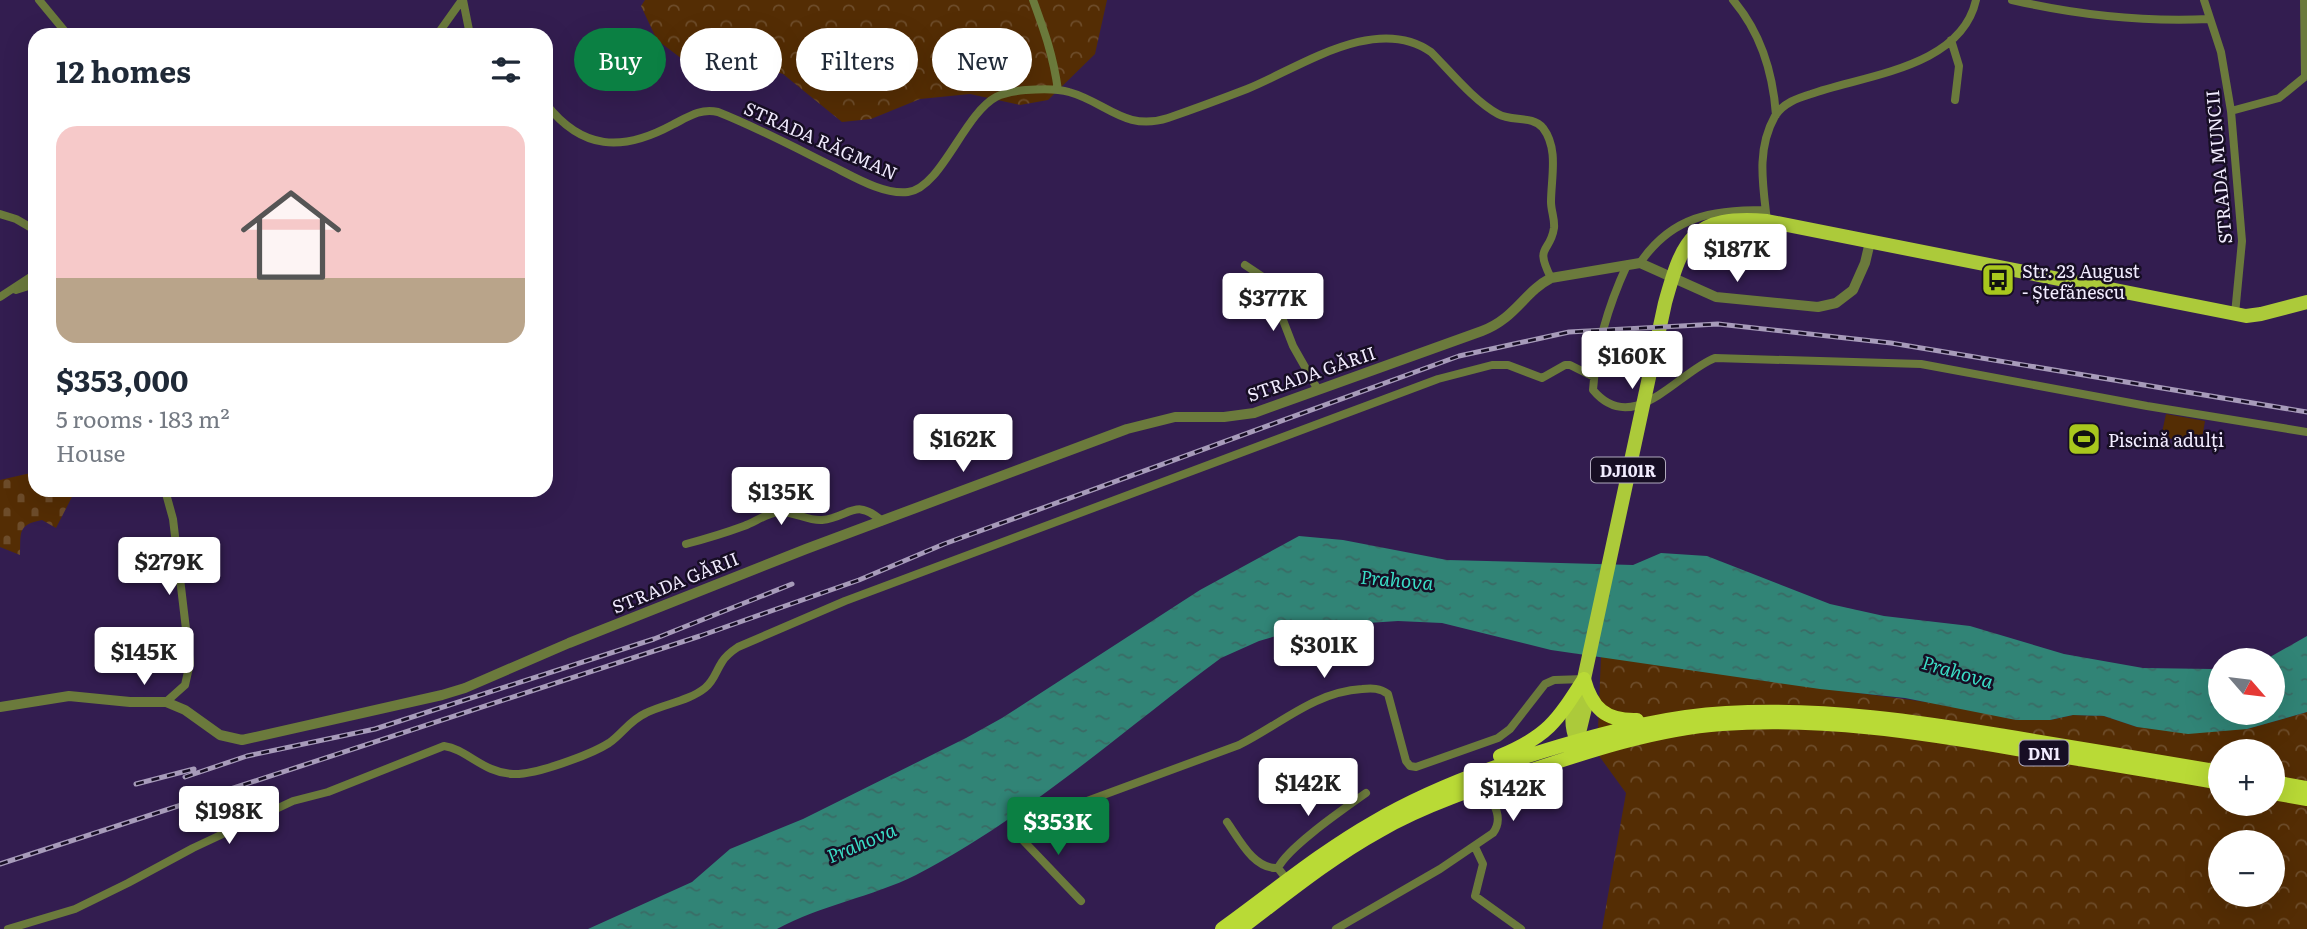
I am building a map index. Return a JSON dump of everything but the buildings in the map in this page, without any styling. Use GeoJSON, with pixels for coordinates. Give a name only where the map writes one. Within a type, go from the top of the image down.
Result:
{"type":"FeatureCollection","features":[{"type":"Feature","properties":{"kind":"highway"},"geometry":{"type":"LineString","coordinates":[[1584,679],[1591,699],[1612,718],[1630,721],[1673,719]]}},
{"type":"Feature","properties":{"kind":"highway"},"geometry":{"type":"LineString","coordinates":[[1409,803],[1455,774],[1535,739],[1561,715],[1584,679]]}},
{"type":"Feature","properties":{"kind":"highway","name":"DN1"},"geometry":{"type":"LineString","coordinates":[[1223,929],[1358,832],[1409,803],[1492,768],[1579,747],[1673,719],[1766,711],[1871,717],[1968,730],[2208,770]]}},
{"type":"Feature","properties":{"kind":"highway","name":"DN1"},"geometry":{"type":"LineString","coordinates":[[1240,929],[1336,858],[1378,831],[1409,816],[1579,747],[1698,727],[1761,723],[1827,725],[1918,733],[2208,781]]}},
{"type":"Feature","properties":{"kind":"highway"},"geometry":{"type":"LineString","coordinates":[[2285,784],[2307,788]]}},
{"type":"Feature","properties":{"kind":"highway"},"geometry":{"type":"LineString","coordinates":[[2285,795],[2307,799]]}},
{"type":"Feature","properties":{"kind":"main road","name":"DJ101R"},"geometry":{"type":"LineString","coordinates":[[1579,747],[1573,731],[1572,717],[1584,679],[1652,359],[1677,261],[1688,242],[1707,227],[1737,219],[1766,216],[1870,242],[2235,314],[2261,314],[2307,302]]}},
{"type":"Feature","properties":{"kind":"street"},"geometry":{"type":"LineString","coordinates":[[39,0],[62,28]]}},
{"type":"Feature","properties":{"kind":"street"},"geometry":{"type":"LineString","coordinates":[[443,28],[462,0]]}},
{"type":"Feature","properties":{"kind":"street"},"geometry":{"type":"LineString","coordinates":[[462,0],[468,28]]}},
{"type":"Feature","properties":{"kind":"street"},"geometry":{"type":"LineString","coordinates":[[1033,0],[1051,47],[1058,90],[1090,101],[1126,119],[1151,122],[1248,88],[1340,46],[1364,40],[1391,40],[1421,46],[1499,115],[1535,121],[1546,134],[1552,150],[1554,177],[1551,205],[1554,230],[1542,260],[1551,278],[1640,263],[1716,297],[1818,307],[1836,303],[1853,290],[1870,242]]}},
{"type":"Feature","properties":{"kind":"street"},"geometry":{"type":"LineString","coordinates":[[1640,263],[1661,237],[1692,219],[1728,210],[1766,216],[1761,170],[1762,158],[1776,115],[1774,84],[1762,45],[1746,15],[1733,0]]}},
{"type":"Feature","properties":{"kind":"street"},"geometry":{"type":"LineString","coordinates":[[1776,115],[1794,99],[1846,82],[1881,75],[1913,64],[1938,51],[1967,22],[1976,0]]}},
{"type":"Feature","properties":{"kind":"street"},"geometry":{"type":"LineString","coordinates":[[2012,0],[2114,17],[2159,21],[2209,19]]}},
{"type":"Feature","properties":{"kind":"street","name":"STRADA MUNCII"},"geometry":{"type":"LineString","coordinates":[[2204,0],[2221,52],[2231,111],[2242,241],[2235,314]]}},
{"type":"Feature","properties":{"kind":"street"},"geometry":{"type":"LineString","coordinates":[[2231,111],[2279,98],[2306,75],[2304,0]]}},
{"type":"Feature","properties":{"kind":"street"},"geometry":{"type":"LineString","coordinates":[[1951,40],[1959,66],[1955,100]]}},
{"type":"Feature","properties":{"kind":"street","name":"STRADA RĂGMAN"},"geometry":{"type":"LineString","coordinates":[[553,112],[574,132],[589,140],[609,143],[631,141],[650,135],[703,110],[718,112],[872,184],[904,193],[924,186],[983,106],[996,96],[1011,91],[1058,90]]}},
{"type":"Feature","properties":{"kind":"street"},"geometry":{"type":"LineString","coordinates":[[0,214],[28,226]]}},
{"type":"Feature","properties":{"kind":"street"},"geometry":{"type":"LineString","coordinates":[[1245,265],[1276,289],[1281,315],[1293,346],[1318,390]]}},
{"type":"Feature","properties":{"kind":"street"},"geometry":{"type":"LineString","coordinates":[[1627,265],[1601,330],[1593,390],[1599,398],[1618,406],[1647,404],[1715,358],[1921,364],[2147,406],[2307,432]]}},
{"type":"Feature","properties":{"kind":"street","name":"STRADA GĂRII"},"geometry":{"type":"LineString","coordinates":[[166,702],[185,709],[214,732],[227,738],[242,740],[465,688],[569,643],[1127,429],[1175,417],[1254,413],[1493,326],[1513,313],[1542,282],[1551,278]]}},
{"type":"Feature","properties":{"kind":"street"},"geometry":{"type":"LineString","coordinates":[[10,292],[28,279]]}},
{"type":"Feature","properties":{"kind":"street"},"geometry":{"type":"LineString","coordinates":[[0,297],[28,286]]}},
{"type":"Feature","properties":{"kind":"street"},"geometry":{"type":"LineString","coordinates":[[8,929],[75,909],[193,848],[293,801],[327,792],[444,747],[452,747],[488,769],[502,773],[529,773],[599,749],[612,740],[625,725],[643,714],[701,691],[715,676],[726,656],[737,647],[845,601],[1425,383],[1492,365],[1508,365],[1542,378],[1565,365],[1570,365],[1594,377]]}},
{"type":"Feature","properties":{"kind":"street"},"geometry":{"type":"LineString","coordinates":[[0,707],[69,696],[130,702],[166,702],[184,685],[190,663],[173,519],[167,497]]}},
{"type":"Feature","properties":{"kind":"street"},"geometry":{"type":"LineString","coordinates":[[686,544],[778,512],[810,520],[822,520],[852,509],[861,509],[869,510],[882,521]]}},
{"type":"Feature","properties":{"kind":"street"},"geometry":{"type":"LineString","coordinates":[[1082,901],[1014,831],[1034,821],[1240,745],[1314,700],[1332,693],[1372,688],[1388,694],[1406,761],[1416,768],[1498,738],[1510,729],[1545,684],[1554,680],[1584,679]]}},
{"type":"Feature","properties":{"kind":"street"},"geometry":{"type":"LineString","coordinates":[[1336,929],[1475,847],[1493,833],[1499,821],[1496,808],[1483,787]]}},
{"type":"Feature","properties":{"kind":"street"},"geometry":{"type":"LineString","coordinates":[[1278,868],[1285,858],[1327,821],[1366,793]]}},
{"type":"Feature","properties":{"kind":"street"},"geometry":{"type":"LineString","coordinates":[[1227,822],[1255,860],[1264,866],[1278,868],[1288,881]]}},
{"type":"Feature","properties":{"kind":"street"},"geometry":{"type":"LineString","coordinates":[[1475,847],[1483,864],[1475,896],[1521,929]]}},
{"type":"Feature","properties":{"kind":"green space"},"geometry":{"type":"Polygon","coordinates":[[[645,0],[1107,0],[1095,54],[1048,100],[1020,105],[970,94],[920,99],[871,119],[842,122],[804,91],[918,91],[918,28],[796,28],[796,85],[782,74],[782,28],[680,28],[680,57],[666,47],[666,28],[651,28],[641,6],[645,0]]]}},
{"type":"Feature","properties":{"kind":"green space"},"geometry":{"type":"Polygon","coordinates":[[[2166,414],[2205,421],[2201,444],[2161,437],[2166,414]]]}},
{"type":"Feature","properties":{"kind":"green space"},"geometry":{"type":"Polygon","coordinates":[[[28,474],[28,497],[72,497],[56,528],[42,520],[24,527],[20,555],[0,547],[0,480],[28,474]]]}},
{"type":"Feature","properties":{"kind":"green space"},"geometry":{"type":"Polygon","coordinates":[[[1601,656],[2050,720],[2073,715],[2104,716],[2137,727],[2247,729],[2261,725],[2285,725],[2286,718],[2307,712],[2307,929],[1602,929],[1626,793],[1597,753],[1601,656]]]}},
{"type":"Feature","properties":{"kind":"water","name":"Prahova"},"geometry":{"type":"Polygon","coordinates":[[[1299,536],[1343,540],[1447,560],[1633,565],[1661,553],[1707,556],[1830,604],[1884,616],[1970,626],[2064,654],[2143,668],[2208,669],[2208,725],[2261,725],[2247,729],[2188,734],[2137,727],[2104,716],[2073,715],[2050,720],[2016,720],[1905,698],[1820,689],[1551,650],[1442,623],[1398,621],[1306,627],[1259,641],[1221,658],[1035,801],[957,852],[899,883],[777,929],[588,929],[692,882],[730,849],[803,819],[966,738],[1002,718],[1200,590],[1299,536]]]}},
{"type":"Feature","properties":{"kind":"water"},"geometry":{"type":"Polygon","coordinates":[[[2307,636],[2307,712],[2286,718],[2286,648],[2307,636]]]}},
{"type":"Feature","properties":{"kind":"railway"},"geometry":{"type":"LineString","coordinates":[[0,864],[700,636],[859,580],[944,544],[1459,356],[1569,332],[1718,324],[1891,343],[2307,412]]}},
{"type":"Feature","properties":{"kind":"railway"},"geometry":{"type":"LineString","coordinates":[[185,777],[247,756],[375,729],[654,639],[792,584]]}},
{"type":"Feature","properties":{"kind":"railway"},"geometry":{"type":"LineString","coordinates":[[136,784],[194,769]]}},
{"type":"Feature","properties":{"kind":"place","name":"Str. 23 August - Ștefănescu"},"geometry":{"type":"Point","coordinates":[1998,280]}},
{"type":"Feature","properties":{"kind":"place","name":"Piscină adulți"},"geometry":{"type":"Point","coordinates":[2084,439]}}]}
